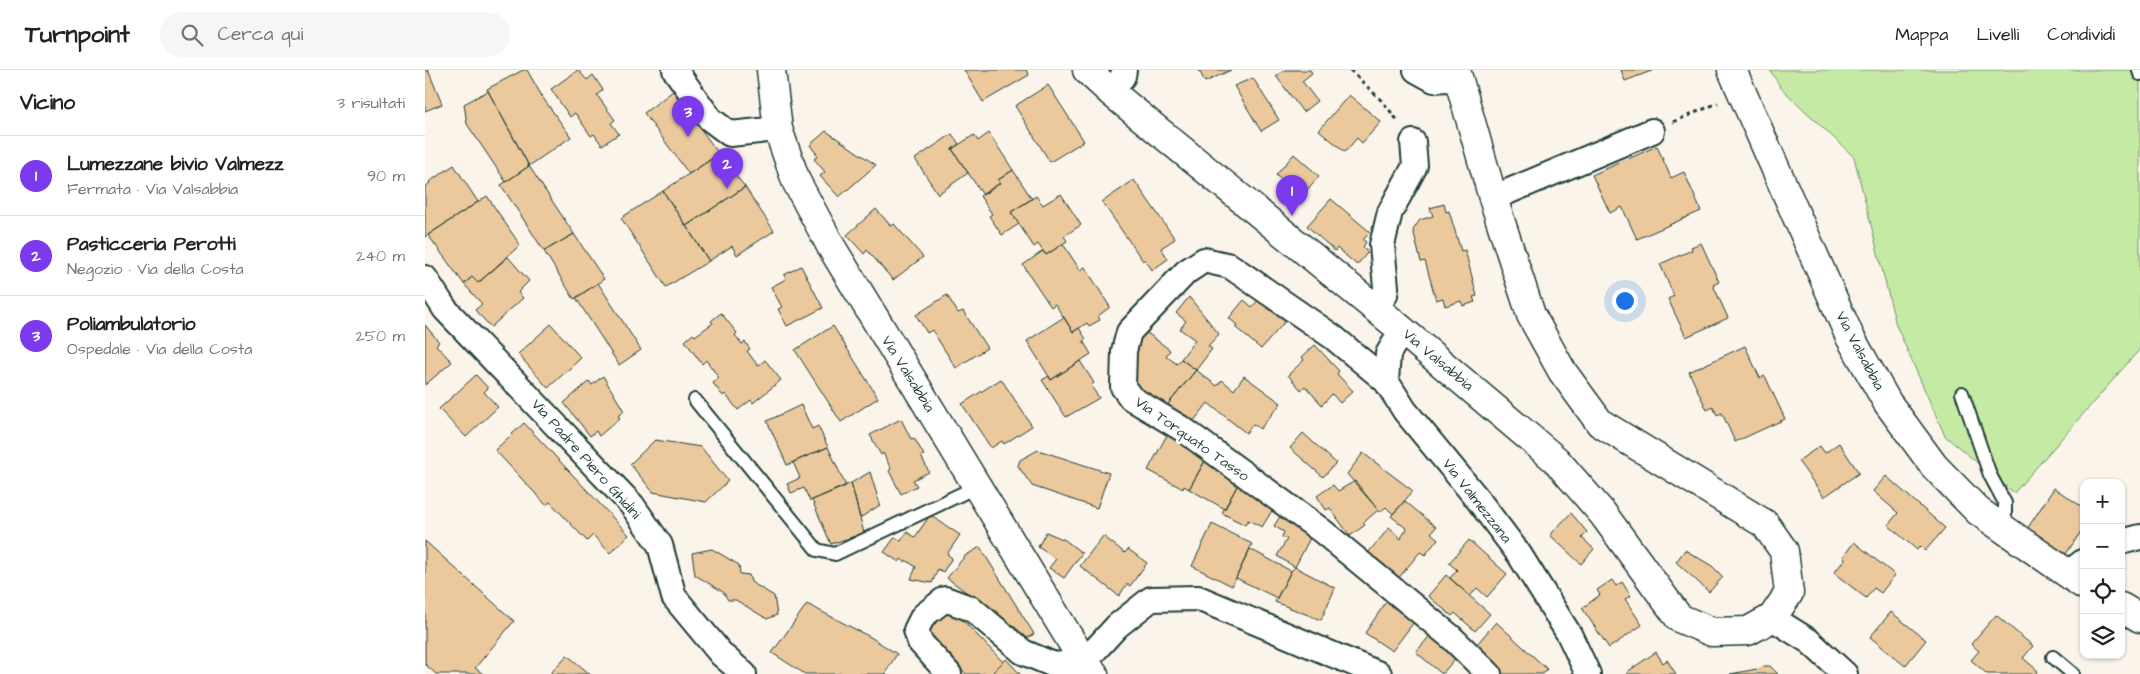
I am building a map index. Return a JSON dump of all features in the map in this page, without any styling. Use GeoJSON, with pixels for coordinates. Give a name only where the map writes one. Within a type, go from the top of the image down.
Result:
{"type":"FeatureCollection","features":[{"type":"Feature","properties":{"kind":"main road","name":"Via Valsabbia"},"geometry":{"type":"LineString","coordinates":[[771,70],[778,129],[795,181],[832,248],[1089,668]]}},
{"type":"Feature","properties":{"kind":"main road","name":"Via Valsabbia"},"geometry":{"type":"LineString","coordinates":[[1087,70],[1118,82],[1373,308],[1402,330],[1556,460],[1603,514],[1679,618],[1712,632],[1748,631],[1772,618],[1789,593],[1784,551],[1765,524],[1600,423],[1562,371],[1531,315],[1493,198],[1458,74]]}},
{"type":"Feature","properties":{"kind":"main road","name":"Via Valsabbia"},"geometry":{"type":"LineString","coordinates":[[1737,82],[1850,337],[1887,402],[1934,466],[1978,511],[2005,531],[2078,573]]}},
{"type":"Feature","properties":{"kind":"main road"},"geometry":{"type":"LineString","coordinates":[[2125,609],[2140,618]]}},
{"type":"Feature","properties":{"kind":"street"},"geometry":{"type":"LineString","coordinates":[[675,70],[710,118],[730,134],[778,129]]}},
{"type":"Feature","properties":{"kind":"street"},"geometry":{"type":"LineString","coordinates":[[1416,70],[1433,80],[1458,74]]}},
{"type":"Feature","properties":{"kind":"street"},"geometry":{"type":"LineString","coordinates":[[1493,198],[1652,131]]}},
{"type":"Feature","properties":{"kind":"street"},"geometry":{"type":"LineString","coordinates":[[1373,308],[1385,295],[1382,245],[1390,212],[1415,166],[1413,142]]}},
{"type":"Feature","properties":{"kind":"street","name":"Via Torquato Tasso"},"geometry":{"type":"LineString","coordinates":[[1386,381],[1333,337],[1229,266],[1204,260],[1186,272],[1129,332],[1124,351],[1123,387],[1131,398],[1184,430],[1322,531],[1451,637],[1489,674]]}},
{"type":"Feature","properties":{"kind":"street","name":"Via Padre Piero Ghidini"},"geometry":{"type":"LineString","coordinates":[[425,278],[445,309],[632,505],[660,545],[674,597],[722,655],[745,674]]}},
{"type":"Feature","properties":{"kind":"street"},"geometry":{"type":"LineString","coordinates":[[1386,381],[1388,354],[1402,330]]}},
{"type":"Feature","properties":{"kind":"street","name":"Via Valmezzana"},"geometry":{"type":"LineString","coordinates":[[1386,381],[1405,411],[1519,554],[1569,634],[1588,674]]}},
{"type":"Feature","properties":{"kind":"street"},"geometry":{"type":"LineString","coordinates":[[2125,541],[2140,537]]}},
{"type":"Feature","properties":{"kind":"street"},"geometry":{"type":"LineString","coordinates":[[949,674],[920,642],[916,630],[923,616],[945,599],[972,609],[1023,652],[1054,665],[1089,668],[1117,626],[1151,599],[1199,598],[1379,674]]}},
{"type":"Feature","properties":{"kind":"street"},"geometry":{"type":"LineString","coordinates":[[1772,618],[1809,641],[1845,674]]}},
{"type":"Feature","properties":{"kind":"lane"},"geometry":{"type":"LineString","coordinates":[[1962,393],[1990,476],[2005,503],[2005,531]]}},
{"type":"Feature","properties":{"kind":"lane"},"geometry":{"type":"LineString","coordinates":[[695,400],[817,550],[835,554],[978,486]]}},
{"type":"Feature","properties":{"kind":"lane"},"geometry":{"type":"LineString","coordinates":[[2053,657],[2073,674]]}},
{"type":"Feature","properties":{"kind":"path"},"geometry":{"type":"LineString","coordinates":[[1350,70],[1383,102],[1413,142]]}},
{"type":"Feature","properties":{"kind":"path"},"geometry":{"type":"LineString","coordinates":[[1652,131],[1737,82]]}},
{"type":"Feature","properties":{"kind":"green space"},"geometry":{"type":"Polygon","coordinates":[[[1770,70],[2140,70],[2140,349],[2014,493],[1945,436],[1896,325],[1854,157],[1781,88],[1770,70]]]}},
{"type":"Feature","properties":{"kind":"building"},"geometry":{"type":"Polygon","coordinates":[[[425,70],[428,70],[442,104],[425,111],[425,70]]]}},
{"type":"Feature","properties":{"kind":"building"},"geometry":{"type":"Polygon","coordinates":[[[523,70],[527,70],[543,98],[571,137],[529,166],[487,89],[523,70]]]}},
{"type":"Feature","properties":{"kind":"building"},"geometry":{"type":"Polygon","coordinates":[[[578,70],[587,80],[593,75],[603,90],[597,95],[615,120],[611,123],[619,134],[602,145],[594,134],[591,136],[575,113],[570,117],[551,89],[578,70]]]}},
{"type":"Feature","properties":{"kind":"building"},"geometry":{"type":"Polygon","coordinates":[[[964,70],[1026,70],[1029,75],[983,102],[964,70]]]}},
{"type":"Feature","properties":{"kind":"building"},"geometry":{"type":"Polygon","coordinates":[[[1199,70],[1231,70],[1205,82],[1199,70]]]}},
{"type":"Feature","properties":{"kind":"building"},"geometry":{"type":"Polygon","coordinates":[[[1285,70],[1310,70],[1312,73],[1302,81],[1317,101],[1303,112],[1276,76],[1285,70]]]}},
{"type":"Feature","properties":{"kind":"building"},"geometry":{"type":"Polygon","coordinates":[[[1621,70],[1654,70],[1625,81],[1621,70]]]}},
{"type":"Feature","properties":{"kind":"building"},"geometry":{"type":"Polygon","coordinates":[[[1253,78],[1279,120],[1261,131],[1234,86],[1253,78]]]}},
{"type":"Feature","properties":{"kind":"building"},"geometry":{"type":"Polygon","coordinates":[[[1048,85],[1084,141],[1050,162],[1015,106],[1048,85]]]}},
{"type":"Feature","properties":{"kind":"building"},"geometry":{"type":"Polygon","coordinates":[[[488,91],[529,166],[506,182],[467,124],[464,104],[488,91]]]}},
{"type":"Feature","properties":{"kind":"building"},"geometry":{"type":"Polygon","coordinates":[[[673,91],[719,154],[689,174],[644,113],[673,91]]]}},
{"type":"Feature","properties":{"kind":"building"},"geometry":{"type":"Polygon","coordinates":[[[1349,95],[1381,122],[1362,143],[1357,138],[1345,152],[1319,130],[1349,95]]]}},
{"type":"Feature","properties":{"kind":"building"},"geometry":{"type":"Polygon","coordinates":[[[826,131],[876,165],[839,197],[820,176],[825,172],[814,159],[818,156],[810,145],[826,131]]]}},
{"type":"Feature","properties":{"kind":"building"},"geometry":{"type":"Polygon","coordinates":[[[989,133],[1013,170],[998,180],[1000,183],[983,195],[952,149],[974,135],[978,141],[989,133]]]}},
{"type":"Feature","properties":{"kind":"building"},"geometry":{"type":"Polygon","coordinates":[[[952,134],[959,144],[952,149],[968,173],[938,194],[915,159],[952,134]]]}},
{"type":"Feature","properties":{"kind":"building"},"geometry":{"type":"Polygon","coordinates":[[[1657,146],[1671,178],[1684,172],[1701,211],[1637,239],[1622,207],[1610,213],[1592,175],[1657,146]]]}},
{"type":"Feature","properties":{"kind":"building"},"geometry":{"type":"Polygon","coordinates":[[[719,154],[745,187],[686,226],[663,191],[719,154]]]}},
{"type":"Feature","properties":{"kind":"building"},"geometry":{"type":"Polygon","coordinates":[[[1294,154],[1319,176],[1299,199],[1285,188],[1287,185],[1276,175],[1294,154]]]}},
{"type":"Feature","properties":{"kind":"building"},"geometry":{"type":"Polygon","coordinates":[[[454,165],[478,202],[425,237],[425,187],[429,182],[454,165]]]}},
{"type":"Feature","properties":{"kind":"building"},"geometry":{"type":"Polygon","coordinates":[[[529,166],[574,234],[544,251],[501,185],[529,166]]]}},
{"type":"Feature","properties":{"kind":"building"},"geometry":{"type":"Polygon","coordinates":[[[1013,170],[1032,199],[1011,212],[1019,224],[1002,235],[989,216],[992,214],[980,196],[1000,183],[998,180],[1013,170]]]}},
{"type":"Feature","properties":{"kind":"building"},"geometry":{"type":"Polygon","coordinates":[[[1134,180],[1175,239],[1161,248],[1168,259],[1152,270],[1145,259],[1143,261],[1102,202],[1134,180]]]}},
{"type":"Feature","properties":{"kind":"building"},"geometry":{"type":"Polygon","coordinates":[[[745,187],[774,231],[737,255],[732,246],[709,261],[686,226],[745,187]]]}},
{"type":"Feature","properties":{"kind":"building"},"geometry":{"type":"Polygon","coordinates":[[[663,191],[709,261],[666,287],[621,218],[663,191]]]}},
{"type":"Feature","properties":{"kind":"building"},"geometry":{"type":"Polygon","coordinates":[[[1061,194],[1081,225],[1064,236],[1067,241],[1046,255],[1038,244],[1034,247],[1011,212],[1036,196],[1043,205],[1061,194]]]}},
{"type":"Feature","properties":{"kind":"building"},"geometry":{"type":"Polygon","coordinates":[[[487,196],[520,245],[478,283],[472,277],[464,284],[428,235],[487,196]]]}},
{"type":"Feature","properties":{"kind":"building"},"geometry":{"type":"Polygon","coordinates":[[[1331,199],[1370,232],[1363,240],[1366,242],[1363,247],[1368,252],[1357,265],[1337,248],[1335,251],[1307,226],[1331,199]]]}},
{"type":"Feature","properties":{"kind":"building"},"geometry":{"type":"Polygon","coordinates":[[[1444,204],[1446,212],[1449,211],[1461,251],[1465,250],[1477,296],[1473,297],[1475,302],[1463,306],[1461,301],[1445,306],[1443,298],[1436,300],[1425,261],[1421,262],[1413,230],[1420,220],[1433,216],[1430,208],[1444,204]]]}},
{"type":"Feature","properties":{"kind":"building"},"geometry":{"type":"Polygon","coordinates":[[[876,209],[891,226],[894,224],[923,257],[893,280],[867,250],[864,254],[847,235],[876,209]]]}},
{"type":"Feature","properties":{"kind":"building"},"geometry":{"type":"Polygon","coordinates":[[[574,234],[604,279],[574,299],[544,251],[574,234]]]}},
{"type":"Feature","properties":{"kind":"building"},"geometry":{"type":"Polygon","coordinates":[[[1701,243],[1719,282],[1713,285],[1728,318],[1686,337],[1668,299],[1674,296],[1660,264],[1692,250],[1691,247],[1701,243]]]}},
{"type":"Feature","properties":{"kind":"building"},"geometry":{"type":"Polygon","coordinates":[[[1063,244],[1080,270],[1085,267],[1110,307],[1098,316],[1100,320],[1089,326],[1087,323],[1073,332],[1055,304],[1051,307],[1023,265],[1043,251],[1046,255],[1063,244]]]}},
{"type":"Feature","properties":{"kind":"building"},"geometry":{"type":"Polygon","coordinates":[[[508,257],[529,281],[518,292],[523,298],[491,327],[475,310],[482,304],[464,284],[472,277],[478,283],[508,257]]]}},
{"type":"Feature","properties":{"kind":"building"},"geometry":{"type":"Polygon","coordinates":[[[801,266],[823,308],[787,326],[778,309],[782,307],[771,287],[786,279],[784,275],[801,266]]]}},
{"type":"Feature","properties":{"kind":"building"},"geometry":{"type":"Polygon","coordinates":[[[598,283],[641,350],[619,365],[576,298],[598,283]]]}},
{"type":"Feature","properties":{"kind":"building"},"geometry":{"type":"Polygon","coordinates":[[[947,295],[958,313],[963,311],[987,348],[956,368],[932,330],[927,333],[916,315],[947,295]]]}},
{"type":"Feature","properties":{"kind":"building"},"geometry":{"type":"Polygon","coordinates":[[[1262,296],[1288,318],[1261,349],[1235,327],[1237,325],[1229,318],[1244,300],[1252,307],[1262,296]]]}},
{"type":"Feature","properties":{"kind":"building"},"geometry":{"type":"Polygon","coordinates":[[[1189,297],[1219,334],[1208,346],[1212,349],[1196,370],[1181,359],[1195,340],[1180,329],[1186,321],[1176,313],[1189,297]]]}},
{"type":"Feature","properties":{"kind":"building"},"geometry":{"type":"Polygon","coordinates":[[[721,313],[737,333],[735,335],[742,344],[745,342],[750,349],[747,351],[758,366],[765,360],[781,380],[753,403],[751,400],[738,410],[713,383],[719,378],[706,360],[702,364],[685,341],[693,334],[695,336],[713,323],[711,321],[721,313]]]}},
{"type":"Feature","properties":{"kind":"building"},"geometry":{"type":"Polygon","coordinates":[[[1064,317],[1073,332],[1079,328],[1086,339],[1083,341],[1091,354],[1051,380],[1027,341],[1064,317]]]}},
{"type":"Feature","properties":{"kind":"building"},"geometry":{"type":"Polygon","coordinates":[[[551,324],[581,358],[548,388],[518,354],[551,324]]]}},
{"type":"Feature","properties":{"kind":"building"},"geometry":{"type":"Polygon","coordinates":[[[425,325],[439,342],[436,345],[452,362],[425,385],[425,325]]]}},
{"type":"Feature","properties":{"kind":"building"},"geometry":{"type":"Polygon","coordinates":[[[833,326],[878,398],[841,422],[795,350],[833,326]]]}},
{"type":"Feature","properties":{"kind":"building"},"geometry":{"type":"Polygon","coordinates":[[[1142,329],[1170,350],[1166,356],[1177,364],[1181,359],[1196,370],[1165,408],[1129,382],[1129,358],[1142,329]]]}},
{"type":"Feature","properties":{"kind":"building"},"geometry":{"type":"Polygon","coordinates":[[[1315,345],[1339,371],[1337,374],[1353,391],[1340,403],[1332,394],[1322,405],[1305,386],[1301,390],[1288,375],[1304,360],[1302,357],[1315,345]]]}},
{"type":"Feature","properties":{"kind":"building"},"geometry":{"type":"Polygon","coordinates":[[[1745,346],[1760,378],[1765,376],[1785,419],[1735,442],[1722,413],[1717,415],[1713,407],[1707,410],[1689,372],[1745,346]]]}},
{"type":"Feature","properties":{"kind":"building"},"geometry":{"type":"Polygon","coordinates":[[[1080,361],[1094,383],[1091,386],[1099,398],[1066,417],[1042,380],[1049,376],[1051,380],[1080,361]]]}},
{"type":"Feature","properties":{"kind":"building"},"geometry":{"type":"Polygon","coordinates":[[[1196,370],[1217,386],[1222,380],[1234,390],[1244,376],[1281,403],[1260,429],[1253,424],[1246,433],[1208,403],[1189,427],[1165,408],[1196,370]]]}},
{"type":"Feature","properties":{"kind":"building"},"geometry":{"type":"Polygon","coordinates":[[[476,375],[488,388],[484,392],[498,407],[466,437],[439,409],[476,375]]]}},
{"type":"Feature","properties":{"kind":"building"},"geometry":{"type":"Polygon","coordinates":[[[603,376],[624,411],[618,416],[620,418],[599,436],[596,431],[590,436],[564,403],[589,381],[592,385],[603,376]]]}},
{"type":"Feature","properties":{"kind":"building"},"geometry":{"type":"Polygon","coordinates":[[[1001,379],[1032,426],[1004,444],[1002,441],[991,448],[962,404],[1001,379]]]}},
{"type":"Feature","properties":{"kind":"building"},"geometry":{"type":"Polygon","coordinates":[[[801,405],[812,429],[818,426],[828,447],[787,465],[767,421],[801,405]]]}},
{"type":"Feature","properties":{"kind":"building"},"geometry":{"type":"Polygon","coordinates":[[[901,419],[911,439],[914,438],[924,455],[921,456],[929,472],[913,480],[917,486],[901,494],[889,471],[891,469],[883,453],[881,455],[870,435],[901,419]]]}},
{"type":"Feature","properties":{"kind":"building"},"geometry":{"type":"Polygon","coordinates":[[[524,423],[629,535],[610,553],[593,535],[587,541],[550,502],[546,505],[495,450],[524,423]]]}},
{"type":"Feature","properties":{"kind":"building"},"geometry":{"type":"Polygon","coordinates":[[[1168,433],[1184,442],[1182,446],[1197,454],[1208,456],[1189,489],[1184,486],[1183,489],[1148,470],[1168,433]]]}},
{"type":"Feature","properties":{"kind":"building"},"geometry":{"type":"Polygon","coordinates":[[[1303,433],[1336,463],[1323,477],[1290,448],[1303,433]]]}},
{"type":"Feature","properties":{"kind":"building"},"geometry":{"type":"Polygon","coordinates":[[[655,440],[701,447],[728,481],[706,502],[653,492],[630,464],[655,440]]]}},
{"type":"Feature","properties":{"kind":"building"},"geometry":{"type":"Polygon","coordinates":[[[1839,443],[1859,473],[1824,497],[1798,461],[1820,446],[1825,453],[1839,443]]]}},
{"type":"Feature","properties":{"kind":"building"},"geometry":{"type":"Polygon","coordinates":[[[828,447],[846,486],[810,501],[804,488],[791,493],[787,484],[800,478],[793,462],[828,447]]]}},
{"type":"Feature","properties":{"kind":"building"},"geometry":{"type":"Polygon","coordinates":[[[1038,450],[1109,473],[1097,508],[1032,486],[1018,466],[1020,460],[1038,450]]]}},
{"type":"Feature","properties":{"kind":"building"},"geometry":{"type":"Polygon","coordinates":[[[1363,453],[1413,491],[1393,514],[1386,507],[1380,512],[1347,474],[1363,453]]]}},
{"type":"Feature","properties":{"kind":"building"},"geometry":{"type":"Polygon","coordinates":[[[1206,459],[1239,482],[1225,509],[1189,489],[1206,459]]]}},
{"type":"Feature","properties":{"kind":"building"},"geometry":{"type":"Polygon","coordinates":[[[870,472],[880,505],[860,518],[851,483],[870,472]]]}},
{"type":"Feature","properties":{"kind":"building"},"geometry":{"type":"Polygon","coordinates":[[[1886,476],[1945,528],[1925,551],[1920,546],[1917,550],[1888,525],[1898,513],[1873,491],[1886,476]]]}},
{"type":"Feature","properties":{"kind":"building"},"geometry":{"type":"Polygon","coordinates":[[[1241,479],[1263,493],[1258,501],[1273,509],[1262,527],[1248,520],[1245,525],[1222,513],[1241,479]]]}},
{"type":"Feature","properties":{"kind":"building"},"geometry":{"type":"Polygon","coordinates":[[[1355,481],[1378,510],[1363,523],[1365,525],[1350,536],[1330,508],[1326,510],[1317,496],[1333,485],[1338,491],[1355,481]]]}},
{"type":"Feature","properties":{"kind":"building"},"geometry":{"type":"Polygon","coordinates":[[[851,483],[864,533],[831,544],[812,500],[851,483]]]}},
{"type":"Feature","properties":{"kind":"building"},"geometry":{"type":"Polygon","coordinates":[[[2054,488],[2080,505],[2080,533],[2066,554],[2027,529],[2054,488]]]}},
{"type":"Feature","properties":{"kind":"building"},"geometry":{"type":"Polygon","coordinates":[[[1405,501],[1436,527],[1431,533],[1438,539],[1425,555],[1420,552],[1397,580],[1367,554],[1389,528],[1401,539],[1407,529],[1391,516],[1405,501]]]}},
{"type":"Feature","properties":{"kind":"building"},"geometry":{"type":"Polygon","coordinates":[[[1284,510],[1311,527],[1306,536],[1310,538],[1295,567],[1277,556],[1287,539],[1282,537],[1284,532],[1274,526],[1284,510]]]}},
{"type":"Feature","properties":{"kind":"building"},"geometry":{"type":"Polygon","coordinates":[[[1571,513],[1587,532],[1582,538],[1594,549],[1581,564],[1550,535],[1571,513]]]}},
{"type":"Feature","properties":{"kind":"building"},"geometry":{"type":"Polygon","coordinates":[[[930,515],[960,535],[947,554],[952,558],[943,572],[938,569],[932,583],[911,579],[916,567],[906,560],[905,562],[901,559],[899,562],[884,552],[895,537],[901,541],[907,532],[915,537],[930,515]]]}},
{"type":"Feature","properties":{"kind":"building"},"geometry":{"type":"Polygon","coordinates":[[[1212,524],[1252,544],[1232,586],[1192,566],[1212,524]]]}},
{"type":"Feature","properties":{"kind":"building"},"geometry":{"type":"Polygon","coordinates":[[[1046,532],[1065,540],[1082,553],[1064,578],[1049,568],[1056,559],[1038,547],[1046,532]]]}},
{"type":"Feature","properties":{"kind":"building"},"geometry":{"type":"Polygon","coordinates":[[[1103,536],[1125,553],[1128,549],[1147,563],[1130,586],[1127,584],[1119,596],[1080,566],[1103,536]]]}},
{"type":"Feature","properties":{"kind":"building"},"geometry":{"type":"Polygon","coordinates":[[[1469,540],[1507,574],[1487,597],[1477,588],[1470,596],[1450,578],[1457,570],[1449,563],[1469,540]]]}},
{"type":"Feature","properties":{"kind":"building"},"geometry":{"type":"Polygon","coordinates":[[[425,541],[514,621],[475,668],[483,674],[436,674],[425,664],[425,541]]]}},
{"type":"Feature","properties":{"kind":"building"},"geometry":{"type":"Polygon","coordinates":[[[1854,542],[1895,575],[1881,593],[1874,588],[1866,598],[1834,573],[1845,559],[1843,557],[1854,542]]]}},
{"type":"Feature","properties":{"kind":"building"},"geometry":{"type":"Polygon","coordinates":[[[980,547],[1034,634],[1019,643],[977,600],[947,578],[965,556],[980,547]]]}},
{"type":"Feature","properties":{"kind":"building"},"geometry":{"type":"Polygon","coordinates":[[[712,549],[739,565],[740,574],[749,575],[751,582],[774,596],[777,615],[767,619],[736,600],[728,600],[723,592],[695,575],[692,553],[712,549]]]}},
{"type":"Feature","properties":{"kind":"building"},"geometry":{"type":"Polygon","coordinates":[[[1250,549],[1291,571],[1277,598],[1236,578],[1250,549]]]}},
{"type":"Feature","properties":{"kind":"building"},"geometry":{"type":"Polygon","coordinates":[[[1685,550],[1712,566],[1723,577],[1709,592],[1676,562],[1685,550]]]}},
{"type":"Feature","properties":{"kind":"building"},"geometry":{"type":"Polygon","coordinates":[[[1295,567],[1335,588],[1321,620],[1275,602],[1295,567]]]}},
{"type":"Feature","properties":{"kind":"building"},"geometry":{"type":"Polygon","coordinates":[[[1446,575],[1490,614],[1475,631],[1455,613],[1452,616],[1428,596],[1446,575]]]}},
{"type":"Feature","properties":{"kind":"building"},"geometry":{"type":"Polygon","coordinates":[[[1612,580],[1616,586],[1622,582],[1631,596],[1625,599],[1642,625],[1609,648],[1582,608],[1600,595],[1597,590],[1612,580]]]}},
{"type":"Feature","properties":{"kind":"building"},"geometry":{"type":"Polygon","coordinates":[[[1386,602],[1414,622],[1392,651],[1365,633],[1386,602]]]}},
{"type":"Feature","properties":{"kind":"building"},"geometry":{"type":"Polygon","coordinates":[[[807,604],[872,638],[897,654],[885,673],[887,674],[805,674],[772,653],[807,604]]]}},
{"type":"Feature","properties":{"kind":"building"},"geometry":{"type":"Polygon","coordinates":[[[949,606],[1003,662],[991,674],[966,674],[924,631],[949,606]]]}},
{"type":"Feature","properties":{"kind":"building"},"geometry":{"type":"Polygon","coordinates":[[[1891,612],[1926,640],[1905,666],[1870,637],[1891,612]]]}},
{"type":"Feature","properties":{"kind":"building"},"geometry":{"type":"Polygon","coordinates":[[[1996,615],[2033,646],[2023,658],[2038,671],[2035,674],[1987,674],[1971,660],[1979,651],[1971,644],[1996,615]]]}},
{"type":"Feature","properties":{"kind":"building"},"geometry":{"type":"Polygon","coordinates":[[[1496,622],[1547,669],[1543,674],[1496,674],[1471,651],[1496,622]]]}},
{"type":"Feature","properties":{"kind":"building"},"geometry":{"type":"Polygon","coordinates":[[[1433,632],[1459,654],[1442,674],[1416,652],[1433,632]]]}},
{"type":"Feature","properties":{"kind":"building"},"geometry":{"type":"Polygon","coordinates":[[[1656,652],[1663,663],[1667,660],[1676,674],[1628,674],[1627,672],[1656,652]]]}},
{"type":"Feature","properties":{"kind":"building"},"geometry":{"type":"Polygon","coordinates":[[[567,655],[590,674],[550,674],[567,655]]]}},
{"type":"Feature","properties":{"kind":"building"},"geometry":{"type":"Polygon","coordinates":[[[1006,659],[1020,674],[991,674],[1006,659]]]}},
{"type":"Feature","properties":{"kind":"building"},"geometry":{"type":"Polygon","coordinates":[[[1764,666],[1770,666],[1778,674],[1730,674],[1758,670],[1764,666]]]}},
{"type":"Feature","properties":{"kind":"place","name":"Poliambulatorio"},"geometry":{"type":"Point","coordinates":[688,137]}},
{"type":"Feature","properties":{"kind":"place","name":"Pasticceria Perotti"},"geometry":{"type":"Point","coordinates":[727,189]}},
{"type":"Feature","properties":{"kind":"place","name":"Lumezzane bivio Valmezz"},"geometry":{"type":"Point","coordinates":[1292,216]}}]}
